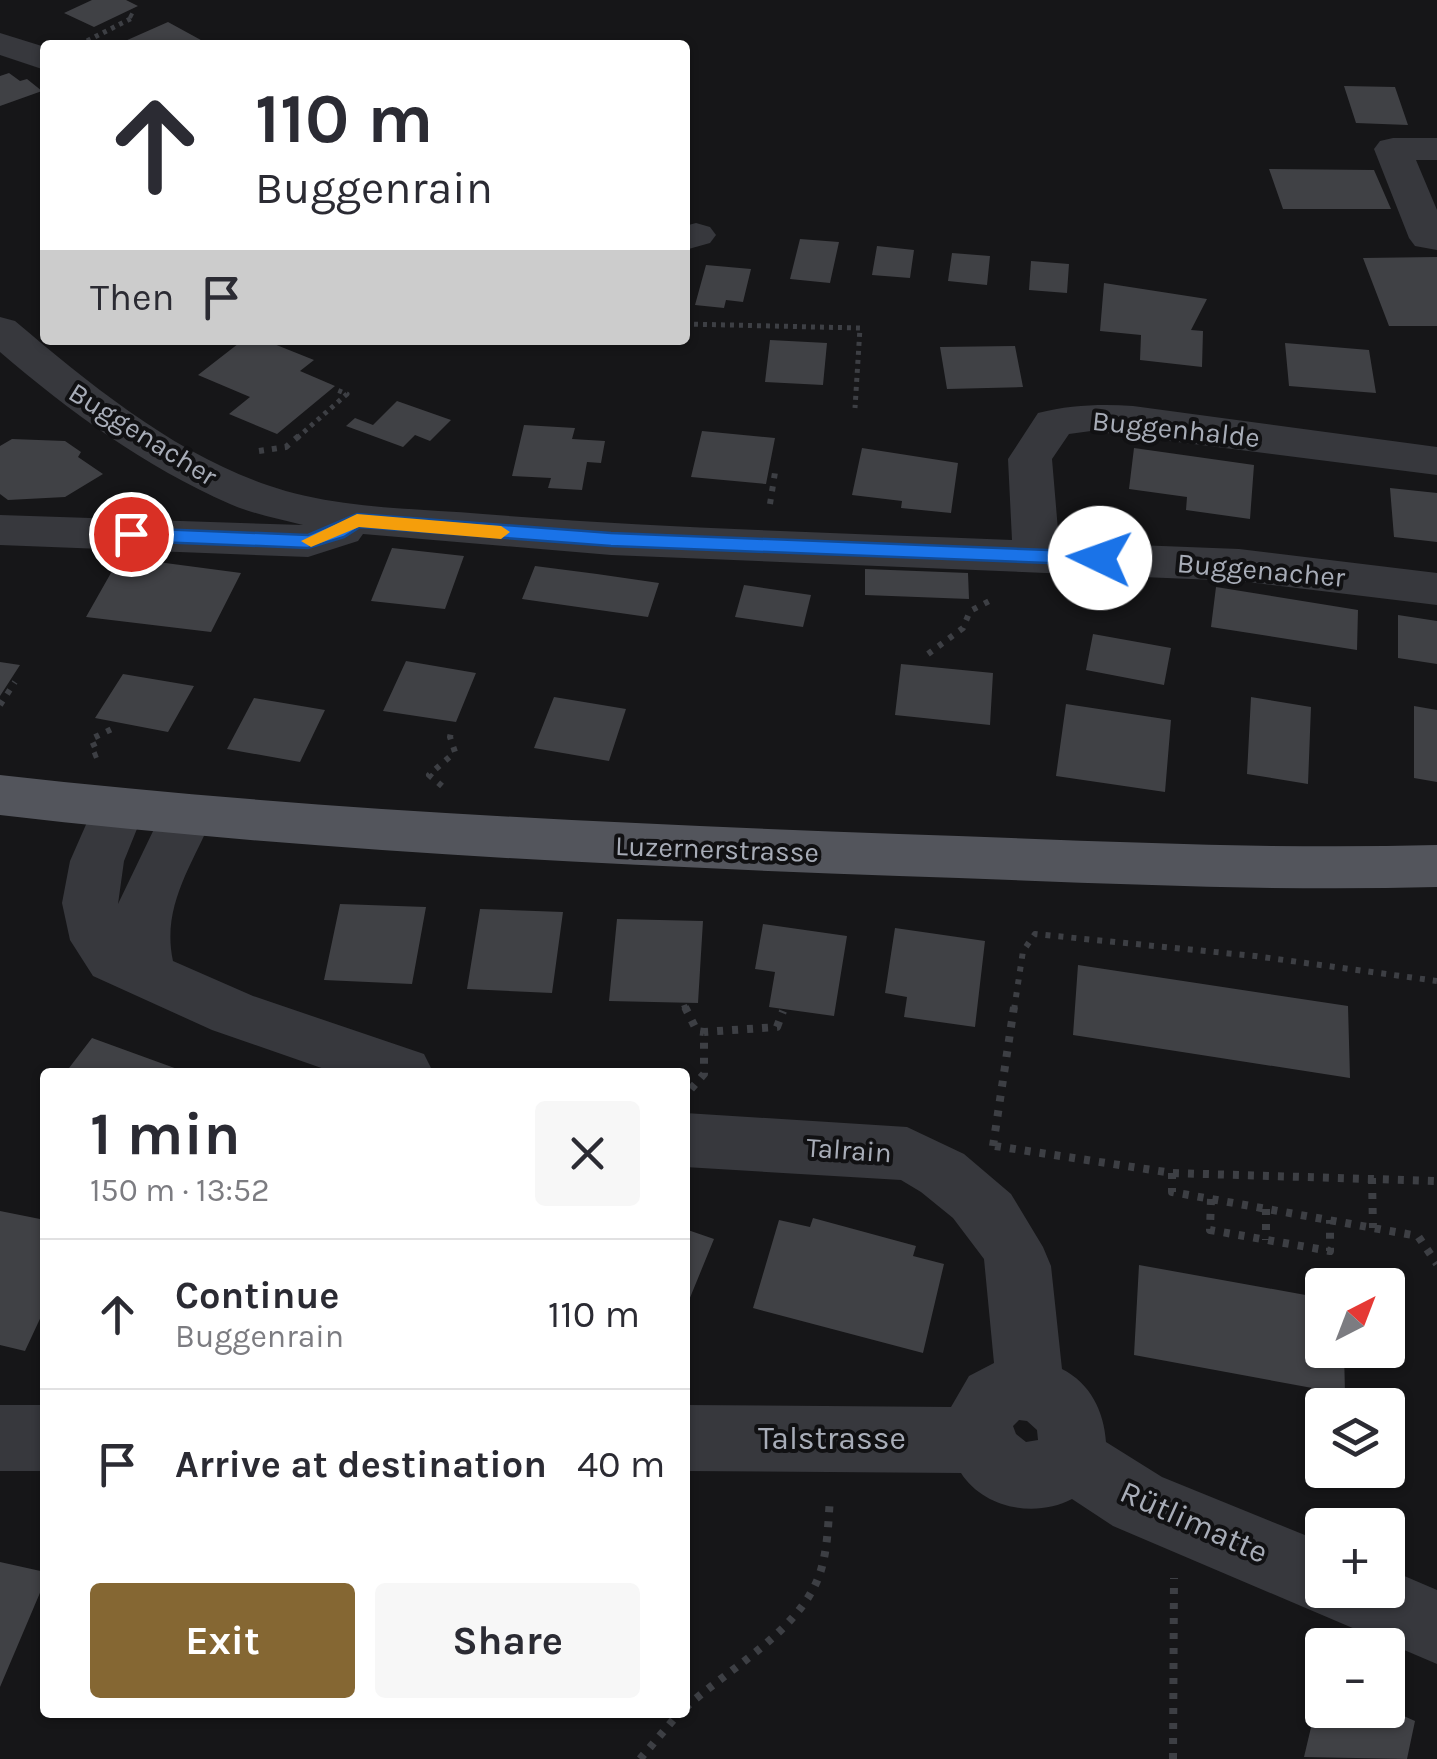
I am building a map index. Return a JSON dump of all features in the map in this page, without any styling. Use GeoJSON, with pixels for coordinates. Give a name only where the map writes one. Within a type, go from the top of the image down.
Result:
{"type":"FeatureCollection","features":[{"type":"Feature","properties":{"kind":"main road","name":"Luzernerstrasse"},"geometry":{"type":"LineString","coordinates":[[0,795],[186,816],[620,846],[1250,867],[1437,866]]}},
{"type":"Feature","properties":{"kind":"street"},"geometry":{"type":"LineString","coordinates":[[0,43],[40,57]]}},
{"type":"Feature","properties":{"kind":"street"},"geometry":{"type":"LineString","coordinates":[[1437,149],[1393,149],[1428,238],[1437,238]]}},
{"type":"Feature","properties":{"kind":"street","name":"Buggenacher"},"geometry":{"type":"LineString","coordinates":[[0,330],[46,372],[162,452],[240,492],[294,509],[357,520],[611,540],[1289,569],[1437,588]]}},
{"type":"Feature","properties":{"kind":"street","name":"Buggenhalde"},"geometry":{"type":"LineString","coordinates":[[1036,556],[1030,459],[1054,423],[1090,417],[1132,420],[1437,461]]}},
{"type":"Feature","properties":{"kind":"street"},"geometry":{"type":"LineString","coordinates":[[0,530],[308,541],[337,532],[357,520]]}},
{"type":"Feature","properties":{"kind":"street"},"geometry":{"type":"LineString","coordinates":[[118,809],[97,861],[90,902],[92,922],[113,960],[250,1020],[391,1068]]}},
{"type":"Feature","properties":{"kind":"street"},"geometry":{"type":"LineString","coordinates":[[147,974],[138,943],[140,912],[186,816]]}},
{"type":"Feature","properties":{"kind":"street","name":"Talrain"},"geometry":{"type":"LineString","coordinates":[[690,1140],[907,1154],[959,1184],[1000,1226],[1014,1247],[1020,1266],[1030,1388]]}},
{"type":"Feature","properties":{"kind":"street"},"geometry":{"type":"LineString","coordinates":[[1012,1388],[1030,1388],[1058,1402],[1074,1429],[1069,1458],[1045,1477],[1013,1476],[998,1467],[980,1440],[979,1422],[984,1407],[996,1394],[1012,1388]]}},
{"type":"Feature","properties":{"kind":"street"},"geometry":{"type":"LineString","coordinates":[[0,1438],[40,1438]]}},
{"type":"Feature","properties":{"kind":"street","name":"Talstrasse"},"geometry":{"type":"LineString","coordinates":[[690,1438],[980,1440]]}},
{"type":"Feature","properties":{"kind":"street","name":"Rütlimatte"},"geometry":{"type":"LineString","coordinates":[[1069,1458],[1138,1502],[1305,1571]]}},
{"type":"Feature","properties":{"kind":"street"},"geometry":{"type":"LineString","coordinates":[[1392,1608],[1437,1627]]}},
{"type":"Feature","properties":{"kind":"path"},"geometry":{"type":"LineString","coordinates":[[84,40],[134,17],[128,14]]}},
{"type":"Feature","properties":{"kind":"path"},"geometry":{"type":"LineString","coordinates":[[95,28],[104,32]]}},
{"type":"Feature","properties":{"kind":"path"},"geometry":{"type":"LineString","coordinates":[[690,324],[860,328],[855,408]]}},
{"type":"Feature","properties":{"kind":"path"},"geometry":{"type":"LineString","coordinates":[[240,492],[260,474],[242,462],[244,455],[286,447],[347,394],[337,390]]}},
{"type":"Feature","properties":{"kind":"path"},"geometry":{"type":"LineString","coordinates":[[767,518],[767,504],[773,504],[776,466]]}},
{"type":"Feature","properties":{"kind":"path"},"geometry":{"type":"LineString","coordinates":[[928,654],[963,628],[970,611],[1002,592],[1002,587],[976,575],[970,553]]}},
{"type":"Feature","properties":{"kind":"path"},"geometry":{"type":"LineString","coordinates":[[0,705],[16,682]]}},
{"type":"Feature","properties":{"kind":"path"},"geometry":{"type":"LineString","coordinates":[[450,791],[429,774],[455,752],[450,737],[452,728]]}},
{"type":"Feature","properties":{"kind":"path"},"geometry":{"type":"LineString","coordinates":[[991,1165],[1023,951],[1034,934],[1255,956],[1437,981]]}},
{"type":"Feature","properties":{"kind":"path"},"geometry":{"type":"LineString","coordinates":[[684,1005],[697,1031],[704,1032],[776,1027],[783,1011]]}},
{"type":"Feature","properties":{"kind":"path"},"geometry":{"type":"LineString","coordinates":[[690,1094],[704,1074],[704,1032]]}},
{"type":"Feature","properties":{"kind":"path"},"geometry":{"type":"LineString","coordinates":[[994,1146],[1172,1173],[1437,1181]]}},
{"type":"Feature","properties":{"kind":"path"},"geometry":{"type":"LineString","coordinates":[[1172,1173],[1172,1192],[1418,1236],[1437,1264]]}},
{"type":"Feature","properties":{"kind":"path"},"geometry":{"type":"LineString","coordinates":[[1372,1178],[1373,1228]]}},
{"type":"Feature","properties":{"kind":"path"},"geometry":{"type":"LineString","coordinates":[[1212,1199],[1210,1230],[1330,1251],[1330,1220]]}},
{"type":"Feature","properties":{"kind":"path"},"geometry":{"type":"LineString","coordinates":[[1266,1208],[1266,1240]]}},
{"type":"Feature","properties":{"kind":"path"},"geometry":{"type":"LineString","coordinates":[[690,1703],[786,1622],[808,1596],[818,1580],[826,1536]]}},
{"type":"Feature","properties":{"kind":"path"},"geometry":{"type":"LineString","coordinates":[[1173,1759],[1174,1556]]}},
{"type":"Feature","properties":{"kind":"path"},"geometry":{"type":"LineString","coordinates":[[640,1759],[675,1718]]}},
{"type":"Feature","properties":{"kind":"building"},"geometry":{"type":"Polygon","coordinates":[[[92,0],[126,0],[138,6],[94,27],[64,13],[92,0]]]}},
{"type":"Feature","properties":{"kind":"building"},"geometry":{"type":"Polygon","coordinates":[[[168,22],[201,40],[127,40],[168,22]]]}},
{"type":"Feature","properties":{"kind":"building"},"geometry":{"type":"Polygon","coordinates":[[[9,73],[20,81],[27,79],[40,92],[0,106],[0,76],[9,73]]]}},
{"type":"Feature","properties":{"kind":"building"},"geometry":{"type":"Polygon","coordinates":[[[1344,86],[1395,87],[1408,125],[1356,123],[1344,86]]]}},
{"type":"Feature","properties":{"kind":"building"},"geometry":{"type":"Polygon","coordinates":[[[1269,169],[1374,170],[1391,209],[1283,209],[1269,169]]]}},
{"type":"Feature","properties":{"kind":"building"},"geometry":{"type":"Polygon","coordinates":[[[800,239],[839,242],[830,283],[790,279],[800,239]]]}},
{"type":"Feature","properties":{"kind":"building"},"geometry":{"type":"Polygon","coordinates":[[[877,246],[914,250],[910,278],[872,275],[877,246]]]}},
{"type":"Feature","properties":{"kind":"building"},"geometry":{"type":"Polygon","coordinates":[[[952,253],[990,256],[987,285],[948,281],[952,253]]]}},
{"type":"Feature","properties":{"kind":"building"},"geometry":{"type":"Polygon","coordinates":[[[1437,257],[1437,326],[1389,326],[1363,258],[1437,257]]]}},
{"type":"Feature","properties":{"kind":"building"},"geometry":{"type":"Polygon","coordinates":[[[1031,261],[1069,264],[1067,293],[1029,290],[1031,261]]]}},
{"type":"Feature","properties":{"kind":"building"},"geometry":{"type":"Polygon","coordinates":[[[706,265],[751,269],[743,302],[726,300],[724,308],[695,305],[706,265]]]}},
{"type":"Feature","properties":{"kind":"building"},"geometry":{"type":"Polygon","coordinates":[[[1104,283],[1207,299],[1191,330],[1203,331],[1202,367],[1140,360],[1141,335],[1100,331],[1104,283]]]}},
{"type":"Feature","properties":{"kind":"building"},"geometry":{"type":"Polygon","coordinates":[[[770,340],[827,343],[823,385],[765,382],[770,340]]]}},
{"type":"Feature","properties":{"kind":"building"},"geometry":{"type":"Polygon","coordinates":[[[1285,343],[1369,350],[1376,393],[1289,386],[1285,343]]]}},
{"type":"Feature","properties":{"kind":"building"},"geometry":{"type":"Polygon","coordinates":[[[237,345],[276,345],[314,360],[300,371],[335,386],[277,434],[229,414],[250,397],[198,375],[237,345]]]}},
{"type":"Feature","properties":{"kind":"building"},"geometry":{"type":"Polygon","coordinates":[[[1015,346],[1023,387],[947,389],[940,347],[1015,346]]]}},
{"type":"Feature","properties":{"kind":"building"},"geometry":{"type":"Polygon","coordinates":[[[397,401],[451,420],[430,441],[415,435],[403,447],[346,426],[355,418],[373,425],[397,401]]]}},
{"type":"Feature","properties":{"kind":"building"},"geometry":{"type":"Polygon","coordinates":[[[524,425],[575,428],[572,439],[605,441],[601,463],[587,462],[582,490],[548,488],[551,478],[512,476],[524,425]]]}},
{"type":"Feature","properties":{"kind":"building"},"geometry":{"type":"Polygon","coordinates":[[[702,431],[775,438],[766,484],[691,477],[702,431]]]}},
{"type":"Feature","properties":{"kind":"building"},"geometry":{"type":"Polygon","coordinates":[[[12,439],[65,441],[81,452],[78,457],[103,474],[65,497],[8,500],[0,494],[0,446],[12,439]]]}},
{"type":"Feature","properties":{"kind":"building"},"geometry":{"type":"Polygon","coordinates":[[[862,448],[958,463],[951,513],[901,508],[902,501],[852,495],[862,448]]]}},
{"type":"Feature","properties":{"kind":"building"},"geometry":{"type":"Polygon","coordinates":[[[1134,448],[1254,465],[1250,519],[1186,510],[1187,497],[1129,489],[1134,448]]]}},
{"type":"Feature","properties":{"kind":"building"},"geometry":{"type":"Polygon","coordinates":[[[1390,488],[1437,493],[1437,542],[1394,537],[1390,488]]]}},
{"type":"Feature","properties":{"kind":"building"},"geometry":{"type":"Polygon","coordinates":[[[392,548],[464,556],[445,609],[371,601],[392,548]]]}},
{"type":"Feature","properties":{"kind":"building"},"geometry":{"type":"Polygon","coordinates":[[[120,557],[241,573],[211,632],[86,617],[120,557]]]}},
{"type":"Feature","properties":{"kind":"building"},"geometry":{"type":"Polygon","coordinates":[[[535,566],[659,583],[648,617],[522,599],[535,566]]]}},
{"type":"Feature","properties":{"kind":"building"},"geometry":{"type":"Polygon","coordinates":[[[865,569],[968,573],[969,599],[865,595],[865,569]]]}},
{"type":"Feature","properties":{"kind":"building"},"geometry":{"type":"Polygon","coordinates":[[[744,585],[811,595],[803,627],[735,617],[744,585]]]}},
{"type":"Feature","properties":{"kind":"building"},"geometry":{"type":"Polygon","coordinates":[[[1216,587],[1358,610],[1357,650],[1211,627],[1216,587]]]}},
{"type":"Feature","properties":{"kind":"building"},"geometry":{"type":"Polygon","coordinates":[[[1398,615],[1437,621],[1437,664],[1398,658],[1398,615]]]}},
{"type":"Feature","properties":{"kind":"building"},"geometry":{"type":"Polygon","coordinates":[[[1093,634],[1171,648],[1164,685],[1086,670],[1093,634]]]}},
{"type":"Feature","properties":{"kind":"building"},"geometry":{"type":"Polygon","coordinates":[[[406,661],[476,673],[456,722],[383,711],[406,661]]]}},
{"type":"Feature","properties":{"kind":"building"},"geometry":{"type":"Polygon","coordinates":[[[0,662],[20,665],[0,696],[0,662]]]}},
{"type":"Feature","properties":{"kind":"building"},"geometry":{"type":"Polygon","coordinates":[[[901,664],[993,673],[990,725],[895,715],[901,664]]]}},
{"type":"Feature","properties":{"kind":"building"},"geometry":{"type":"Polygon","coordinates":[[[123,674],[194,686],[168,732],[95,718],[123,674]]]}},
{"type":"Feature","properties":{"kind":"building"},"geometry":{"type":"Polygon","coordinates":[[[554,697],[626,709],[609,761],[534,748],[554,697]]]}},
{"type":"Feature","properties":{"kind":"building"},"geometry":{"type":"Polygon","coordinates":[[[1251,697],[1311,707],[1308,784],[1247,774],[1251,697]]]}},
{"type":"Feature","properties":{"kind":"building"},"geometry":{"type":"Polygon","coordinates":[[[254,698],[325,710],[300,762],[227,749],[254,698]]]}},
{"type":"Feature","properties":{"kind":"building"},"geometry":{"type":"Polygon","coordinates":[[[1066,704],[1171,720],[1165,792],[1056,776],[1066,704]]]}},
{"type":"Feature","properties":{"kind":"building"},"geometry":{"type":"Polygon","coordinates":[[[1414,706],[1437,710],[1437,782],[1414,778],[1414,706]]]}},
{"type":"Feature","properties":{"kind":"building"},"geometry":{"type":"Polygon","coordinates":[[[340,904],[426,907],[412,984],[324,980],[340,904]]]}},
{"type":"Feature","properties":{"kind":"building"},"geometry":{"type":"Polygon","coordinates":[[[480,909],[563,912],[552,993],[467,989],[480,909]]]}},
{"type":"Feature","properties":{"kind":"building"},"geometry":{"type":"Polygon","coordinates":[[[617,919],[703,921],[698,1003],[609,1001],[617,919]]]}},
{"type":"Feature","properties":{"kind":"building"},"geometry":{"type":"Polygon","coordinates":[[[763,924],[847,936],[834,1016],[769,1007],[775,972],[755,969],[763,924]]]}},
{"type":"Feature","properties":{"kind":"building"},"geometry":{"type":"Polygon","coordinates":[[[895,928],[985,941],[975,1027],[904,1017],[907,997],[885,993],[895,928]]]}},
{"type":"Feature","properties":{"kind":"building"},"geometry":{"type":"Polygon","coordinates":[[[1078,965],[1348,1006],[1350,1078],[1073,1035],[1078,965]]]}},
{"type":"Feature","properties":{"kind":"building"},"geometry":{"type":"Polygon","coordinates":[[[92,1038],[174,1068],[69,1068],[92,1038]]]}},
{"type":"Feature","properties":{"kind":"building"},"geometry":{"type":"Polygon","coordinates":[[[0,1211],[40,1219],[40,1319],[25,1351],[0,1345],[0,1211]]]}},
{"type":"Feature","properties":{"kind":"building"},"geometry":{"type":"Polygon","coordinates":[[[813,1218],[916,1246],[913,1256],[944,1264],[923,1353],[753,1308],[779,1220],[810,1227],[813,1218]]]}},
{"type":"Feature","properties":{"kind":"building"},"geometry":{"type":"Polygon","coordinates":[[[690,1231],[714,1239],[690,1298],[690,1231]]]}},
{"type":"Feature","properties":{"kind":"building"},"geometry":{"type":"Polygon","coordinates":[[[1139,1265],[1305,1295],[1305,1368],[1344,1368],[1345,1388],[1313,1388],[1134,1355],[1139,1265]]]}},
{"type":"Feature","properties":{"kind":"building"},"geometry":{"type":"Polygon","coordinates":[[[0,1562],[40,1571],[40,1593],[0,1687],[0,1562]]]}},
{"type":"Feature","properties":{"kind":"building"},"geometry":{"type":"Polygon","coordinates":[[[1405,1717],[1415,1721],[1407,1759],[1304,1757],[1311,1728],[1405,1728],[1405,1717]]]}},
{"type":"Feature","properties":{"kind":"slow traffic"},"geometry":{"type":"LineString","coordinates":[[311,541],[357,520],[501,532]]}},
{"type":"Feature","properties":{"kind":"route"},"geometry":{"type":"LineString","coordinates":[[131,534],[242,542],[308,541],[337,532],[357,520],[611,540],[1100,558]]}}]}
